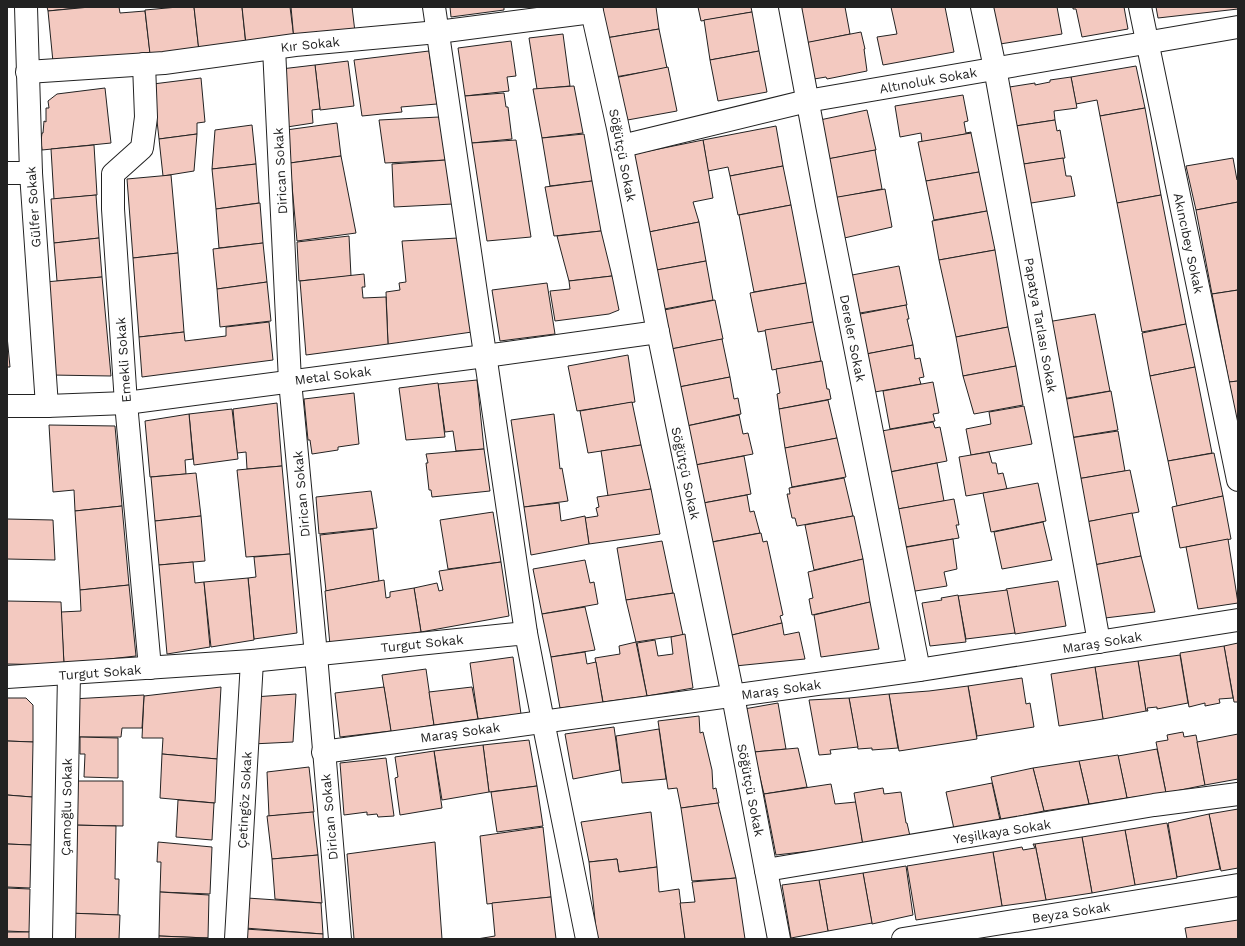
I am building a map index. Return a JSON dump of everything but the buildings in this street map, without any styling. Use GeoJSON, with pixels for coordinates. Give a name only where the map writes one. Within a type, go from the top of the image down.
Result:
{"type":"FeatureCollection","features":[{"type":"Feature","properties":{"kind":"street","name":"Gülfer Sokak"},"geometry":{"type":"LineString","coordinates":[[26,7],[31,173],[47,406]]}},
{"type":"Feature","properties":{"kind":"street"},"geometry":{"type":"LineString","coordinates":[[434,7],[526,633],[587,939]]}},
{"type":"Feature","properties":{"kind":"street","name":"Dereler Sokak"},"geometry":{"type":"LineString","coordinates":[[790,7],[807,101],[919,670]]}},
{"type":"Feature","properties":{"kind":"street","name":"Papatya Tarlası Sokak"},"geometry":{"type":"LineString","coordinates":[[982,7],[995,68],[1099,642]]}},
{"type":"Feature","properties":{"kind":"street","name":"Akıncıbey Sokak"},"geometry":{"type":"LineString","coordinates":[[1140,7],[1146,42],[1238,477]]}},
{"type":"Feature","properties":{"kind":"street","name":"Kır Sokak"},"geometry":{"type":"LineString","coordinates":[[27,72],[164,63],[274,48],[438,32],[591,10]]}},
{"type":"Feature","properties":{"kind":"street","name":"Söğütçü Sokak"},"geometry":{"type":"LineString","coordinates":[[591,10],[622,146],[658,332],[733,696],[779,939]]}},
{"type":"Feature","properties":{"kind":"street","name":"Altınoluk Sokak"},"geometry":{"type":"LineString","coordinates":[[622,146],[807,101],[1238,27]]}},
{"type":"Feature","properties":{"kind":"street","name":"Dirican Sokak"},"geometry":{"type":"LineString","coordinates":[[274,48],[290,381],[316,655],[340,939]]}},
{"type":"Feature","properties":{"kind":"street","name":"Emekli Sokak"},"geometry":{"type":"LineString","coordinates":[[144,64],[146,117],[142,148],[114,174],[113,209],[126,403],[150,668]]}},
{"type":"Feature","properties":{"kind":"street"},"geometry":{"type":"LineString","coordinates":[[7,173],[31,173]]}},
{"type":"Feature","properties":{"kind":"street","name":"Metal Sokak"},"geometry":{"type":"LineString","coordinates":[[7,406],[126,403],[658,332]]}},
{"type":"Feature","properties":{"kind":"street","name":"Maraş Sokak"},"geometry":{"type":"LineString","coordinates":[[323,752],[919,670],[1238,620]]}},
{"type":"Feature","properties":{"kind":"street","name":"Turgut Sokak"},"geometry":{"type":"LineString","coordinates":[[7,678],[252,661],[526,633]]}},
{"type":"Feature","properties":{"kind":"street","name":"Çetingöz Sokak"},"geometry":{"type":"LineString","coordinates":[[236,939],[252,661]]}},
{"type":"Feature","properties":{"kind":"street","name":"Çamoğlu Sokak"},"geometry":{"type":"LineString","coordinates":[[64,939],[69,674]]}},
{"type":"Feature","properties":{"kind":"street","name":"Yeşilkaya Sokak"},"geometry":{"type":"LineString","coordinates":[[766,870],[1154,805],[1238,794]]}},
{"type":"Feature","properties":{"kind":"street","name":"Beyza Sokak"},"geometry":{"type":"LineString","coordinates":[[903,939],[1238,885]]}}]}
